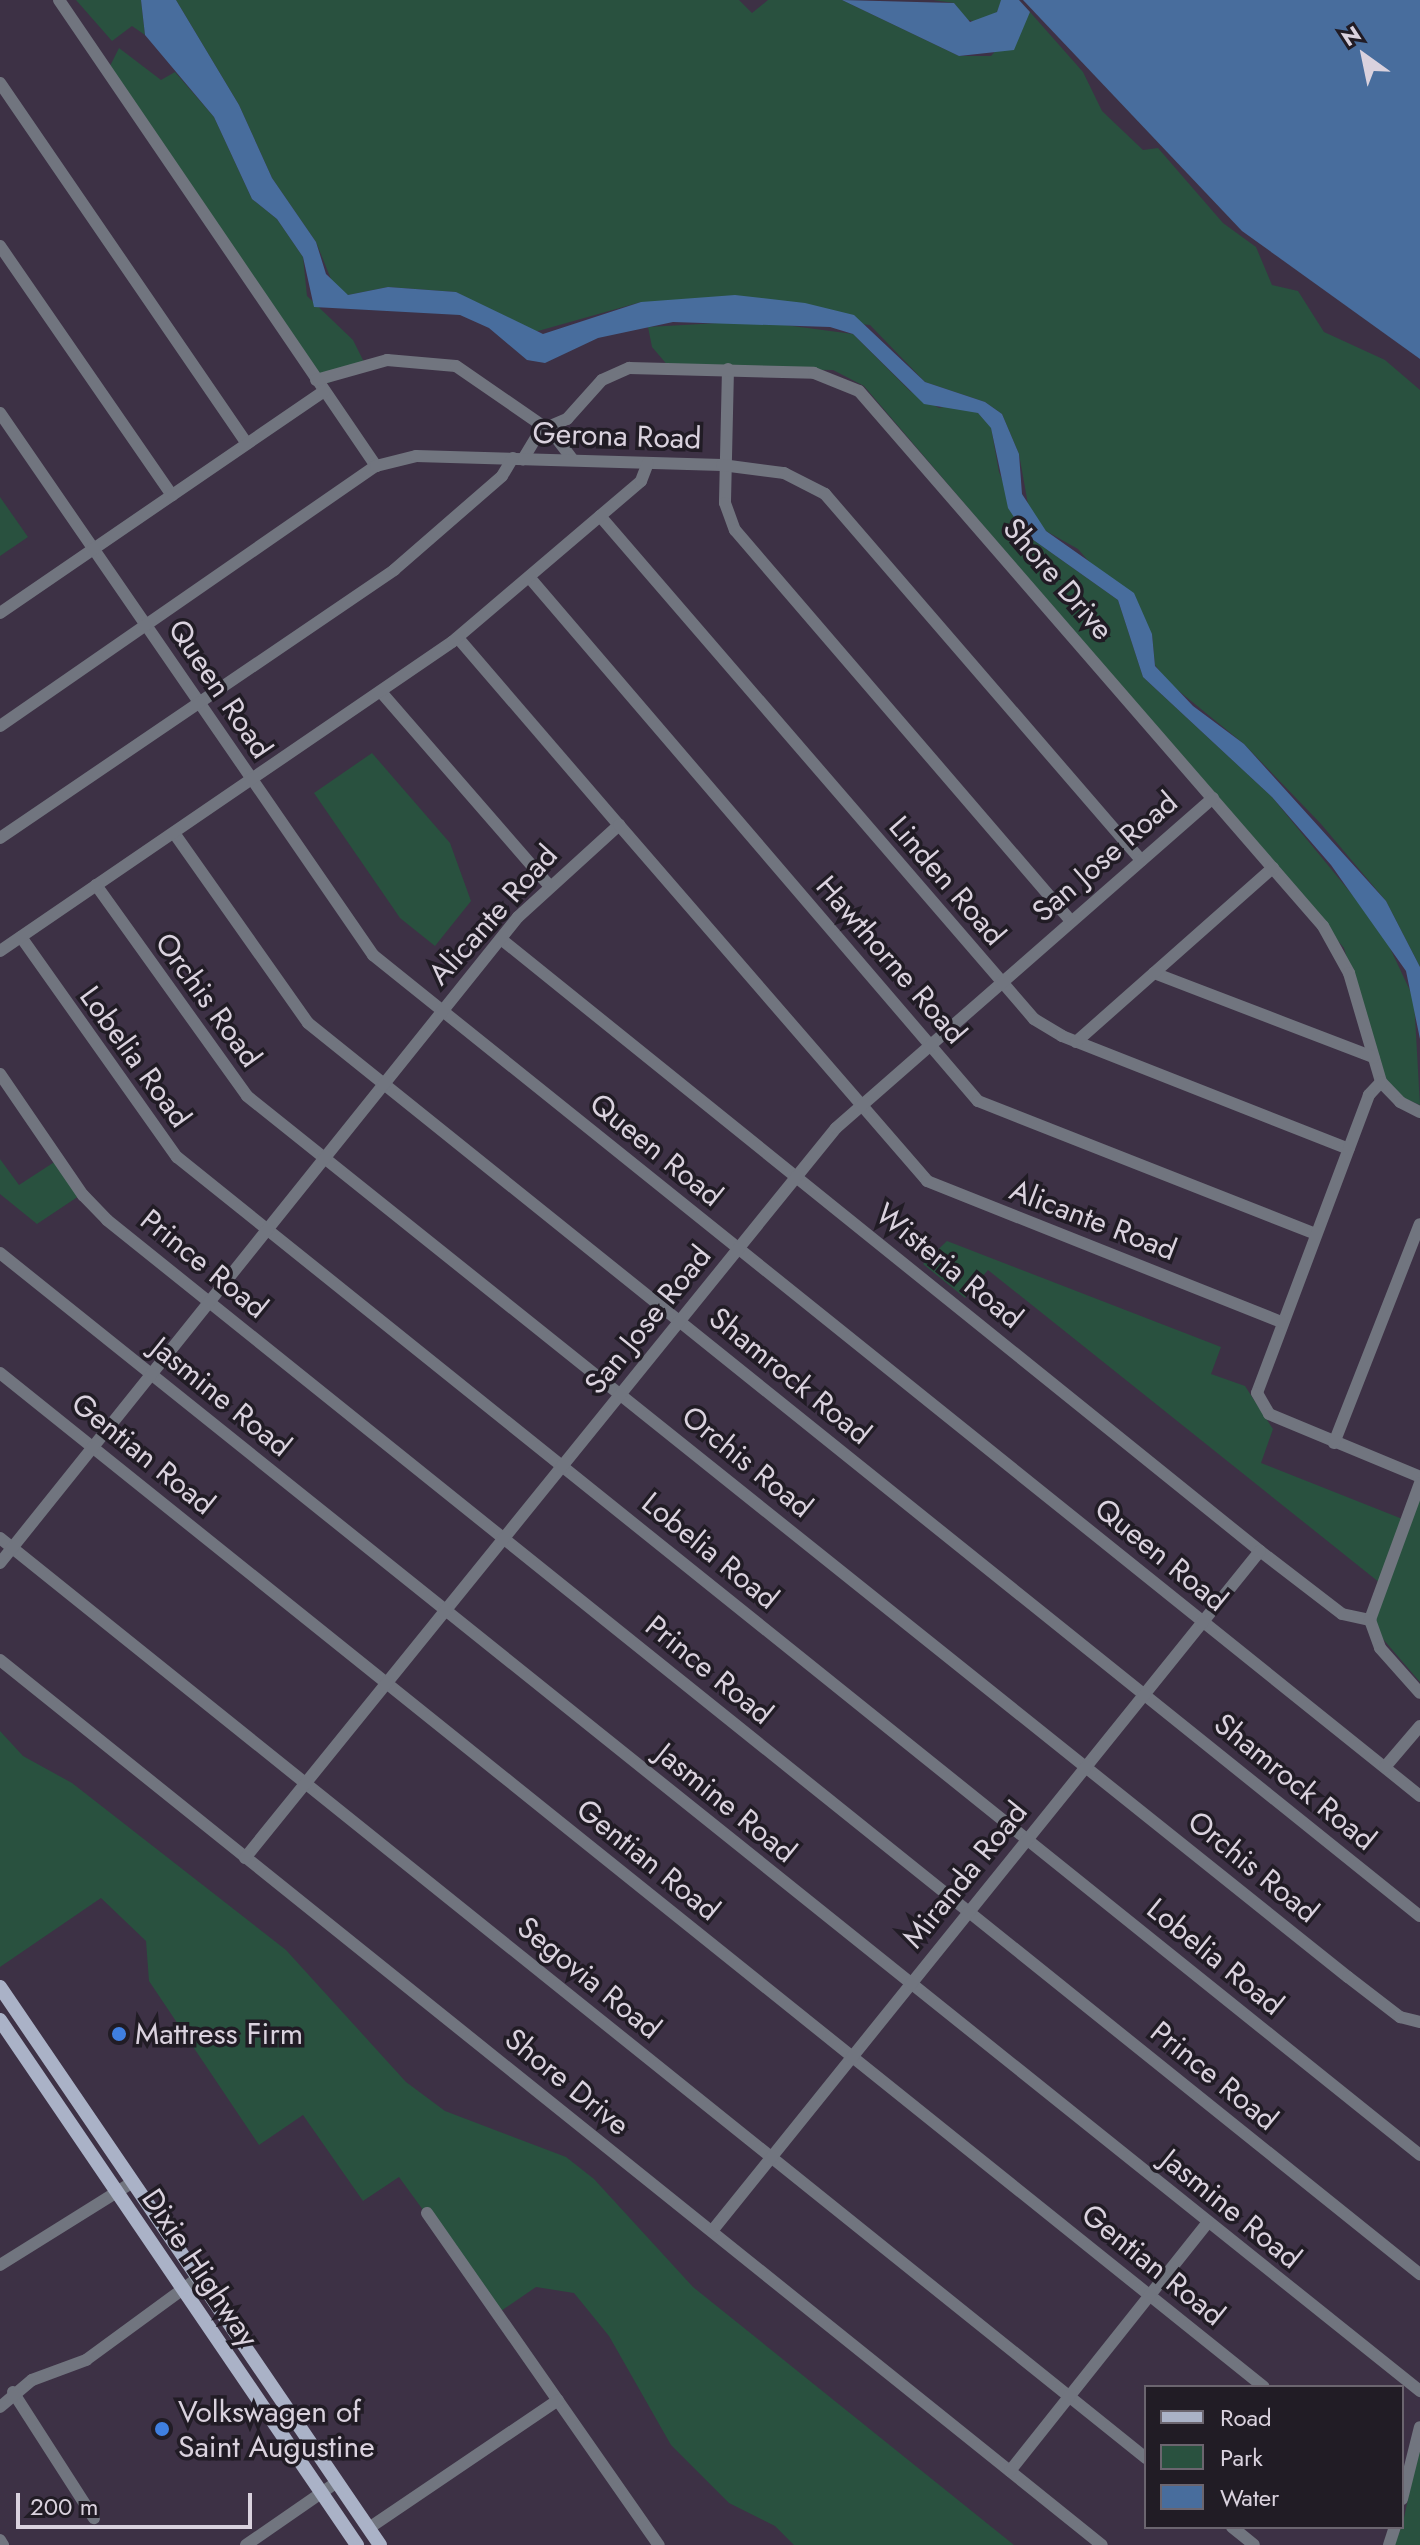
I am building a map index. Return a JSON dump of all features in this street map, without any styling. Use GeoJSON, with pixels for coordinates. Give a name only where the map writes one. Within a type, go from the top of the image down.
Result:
{"type":"FeatureCollection","features":[{"type":"Feature","properties":{"kind":"main road"},"geometry":{"type":"LineString","coordinates":[[0,1987],[380,2545]]}},
{"type":"Feature","properties":{"kind":"main road","name":"Dixie Highway"},"geometry":{"type":"LineString","coordinates":[[2,2029],[357,2545]]}},
{"type":"Feature","properties":{"kind":"street"},"geometry":{"type":"LineString","coordinates":[[59,0],[376,466]]}},
{"type":"Feature","properties":{"kind":"street"},"geometry":{"type":"LineString","coordinates":[[0,83],[247,444]]}},
{"type":"Feature","properties":{"kind":"street"},"geometry":{"type":"LineString","coordinates":[[0,246],[172,495]]}},
{"type":"Feature","properties":{"kind":"street"},"geometry":{"type":"LineString","coordinates":[[0,613],[247,444],[320,385],[387,360],[442,362],[482,378],[543,426],[502,476],[394,570],[0,838]]}},
{"type":"Feature","properties":{"kind":"street","name":"Shore Drive"},"geometry":{"type":"LineString","coordinates":[[573,460],[548,427],[567,419],[610,374],[639,367],[828,376],[869,400],[1273,868],[1342,957],[1381,1082]]}},
{"type":"Feature","properties":{"kind":"street"},"geometry":{"type":"LineString","coordinates":[[728,369],[725,503],[735,530],[1071,921]]}},
{"type":"Feature","properties":{"kind":"street","name":"Queen Road"},"geometry":{"type":"LineString","coordinates":[[0,413],[362,944],[442,1012],[1420,1796]]}},
{"type":"Feature","properties":{"kind":"street","name":"Gerona Road"},"geometry":{"type":"LineString","coordinates":[[0,726],[376,466],[416,456],[725,466],[784,473],[825,494],[1141,860]]}},
{"type":"Feature","properties":{"kind":"street"},"geometry":{"type":"LineString","coordinates":[[0,951],[458,638],[641,481],[648,463]]}},
{"type":"Feature","properties":{"kind":"street","name":"Linden Road"},"geometry":{"type":"LineString","coordinates":[[600,516],[1034,1019],[1076,1042],[1349,1149]]}},
{"type":"Feature","properties":{"kind":"street","name":"Hawthorne Road"},"geometry":{"type":"LineString","coordinates":[[529,577],[984,1105],[1316,1234]]}},
{"type":"Feature","properties":{"kind":"street"},"geometry":{"type":"LineString","coordinates":[[458,638],[619,825]]}},
{"type":"Feature","properties":{"kind":"street"},"geometry":{"type":"LineString","coordinates":[[381,692],[548,884]]}},
{"type":"Feature","properties":{"kind":"street","name":"San Jose Road"},"geometry":{"type":"LineString","coordinates":[[245,1858],[308,1786],[738,1249],[859,1104],[1213,798]]}},
{"type":"Feature","properties":{"kind":"street","name":"Alicante Road"},"geometry":{"type":"LineString","coordinates":[[0,1563],[501,939],[548,884],[619,825],[927,1181],[947,1192],[1282,1322]]}},
{"type":"Feature","properties":{"kind":"street","name":"Shamrock Road"},"geometry":{"type":"LineString","coordinates":[[174,833],[296,1011],[1420,1916]]}},
{"type":"Feature","properties":{"kind":"street"},"geometry":{"type":"LineString","coordinates":[[1076,1042],[1273,868]]}},
{"type":"Feature","properties":{"kind":"street","name":"Orchis Road"},"geometry":{"type":"LineString","coordinates":[[96,885],[224,1072],[326,1158],[1400,2017],[1420,2022]]}},
{"type":"Feature","properties":{"kind":"street","name":"Lobelia Road"},"geometry":{"type":"LineString","coordinates":[[21,937],[160,1140],[1420,2155]]}},
{"type":"Feature","properties":{"kind":"street","name":"Wisteria Road"},"geometry":{"type":"LineString","coordinates":[[501,939],[1260,1551],[1342,1614],[1370,1620]]}},
{"type":"Feature","properties":{"kind":"street"},"geometry":{"type":"LineString","coordinates":[[1154,973],[1373,1057]]}},
{"type":"Feature","properties":{"kind":"street","name":"Prince Road"},"geometry":{"type":"LineString","coordinates":[[0,1074],[94,1208],[1420,2274]]}},
{"type":"Feature","properties":{"kind":"street"},"geometry":{"type":"LineString","coordinates":[[1420,1112],[1400,1102],[1381,1082],[1369,1095],[1259,1381],[1259,1401],[1269,1414],[1420,1480],[1370,1620],[1375,1640],[1420,1693]]}},
{"type":"Feature","properties":{"kind":"street"},"geometry":{"type":"LineString","coordinates":[[1334,1443],[1420,1224]]}},
{"type":"Feature","properties":{"kind":"street","name":"Jasmine Road"},"geometry":{"type":"LineString","coordinates":[[0,1253],[1420,2391]]}},
{"type":"Feature","properties":{"kind":"street","name":"Gentian Road"},"geometry":{"type":"LineString","coordinates":[[0,1373],[1261,2385]]}},
{"type":"Feature","properties":{"kind":"street","name":"Segovia Road"},"geometry":{"type":"LineString","coordinates":[[0,1538],[1144,2456]]}},
{"type":"Feature","properties":{"kind":"street","name":"Miranda Road"},"geometry":{"type":"LineString","coordinates":[[712,2231],[1260,1551]]}},
{"type":"Feature","properties":{"kind":"street","name":"Shore Drive"},"geometry":{"type":"LineString","coordinates":[[0,1660],[1102,2545]]}},
{"type":"Feature","properties":{"kind":"street"},"geometry":{"type":"LineString","coordinates":[[1385,1767],[1420,1726]]}},
{"type":"Feature","properties":{"kind":"street"},"geometry":{"type":"LineString","coordinates":[[1420,2013],[1420,2022]]}},
{"type":"Feature","properties":{"kind":"street"},"geometry":{"type":"LineString","coordinates":[[2,2029],[23,2020]]}},
{"type":"Feature","properties":{"kind":"street"},"geometry":{"type":"LineString","coordinates":[[0,2265],[133,2182]]}},
{"type":"Feature","properties":{"kind":"street"},"geometry":{"type":"LineString","coordinates":[[427,2213],[659,2545]]}},
{"type":"Feature","properties":{"kind":"street"},"geometry":{"type":"LineString","coordinates":[[1010,2471],[1207,2223]]}},
{"type":"Feature","properties":{"kind":"street"},"geometry":{"type":"LineString","coordinates":[[0,2407],[13,2392],[86,2360],[198,2278]]}},
{"type":"Feature","properties":{"kind":"street"},"geometry":{"type":"LineString","coordinates":[[13,2392],[94,2518]]}},
{"type":"Feature","properties":{"kind":"street"},"geometry":{"type":"LineString","coordinates":[[369,2528],[558,2400]]}},
{"type":"Feature","properties":{"kind":"street"},"geometry":{"type":"LineString","coordinates":[[1404,2488],[1420,2427]]}},
{"type":"Feature","properties":{"kind":"street"},"geometry":{"type":"LineString","coordinates":[[246,2545],[337,2482]]}},
{"type":"Feature","properties":{"kind":"street"},"geometry":{"type":"LineString","coordinates":[[1234,2529],[1254,2545]]}},
{"type":"Feature","properties":{"kind":"street"},"geometry":{"type":"LineString","coordinates":[[0,2540],[3,2545]]}},
{"type":"Feature","properties":{"kind":"green space"},"geometry":{"type":"Polygon","coordinates":[[[76,0],[141,0],[145,35],[132,26],[112,41],[76,0]]]}},
{"type":"Feature","properties":{"kind":"green space"},"geometry":{"type":"Polygon","coordinates":[[[176,0],[739,0],[752,13],[768,0],[842,0],[959,56],[991,56],[1030,12],[1083,72],[1102,111],[1143,150],[1158,148],[1223,223],[1256,247],[1272,285],[1298,291],[1324,332],[1385,360],[1420,390],[1420,967],[1386,901],[1321,824],[1244,744],[1169,683],[1155,665],[1152,634],[1078,549],[1046,531],[1029,510],[1019,454],[1002,414],[985,402],[925,382],[870,325],[641,302],[531,333],[456,292],[388,287],[348,295],[335,289],[316,242],[272,178],[239,105],[176,0]]]}},
{"type":"Feature","properties":{"kind":"green space"},"geometry":{"type":"Polygon","coordinates":[[[933,0],[1001,1],[997,12],[977,22],[964,19],[954,3],[933,0]]]}},
{"type":"Feature","properties":{"kind":"green space"},"geometry":{"type":"Polygon","coordinates":[[[119,48],[161,80],[175,72],[214,117],[252,199],[277,219],[303,257],[307,296],[353,340],[365,364],[329,383],[320,377],[109,68],[119,48]]]}},
{"type":"Feature","properties":{"kind":"green space"},"geometry":{"type":"Polygon","coordinates":[[[754,321],[853,334],[910,391],[939,408],[954,404],[978,413],[991,427],[999,472],[1025,534],[1118,600],[1143,677],[1272,797],[1382,931],[1414,999],[1420,1105],[1399,1096],[1380,1074],[1344,948],[864,386],[833,370],[670,368],[652,347],[648,327],[754,321]]]}},
{"type":"Feature","properties":{"kind":"green space"},"geometry":{"type":"Polygon","coordinates":[[[0,497],[28,537],[0,556],[0,497]]]}},
{"type":"Feature","properties":{"kind":"green space"},"geometry":{"type":"Polygon","coordinates":[[[372,753],[450,843],[471,901],[435,946],[400,918],[314,793],[372,753]]]}},
{"type":"Feature","properties":{"kind":"green space"},"geometry":{"type":"Polygon","coordinates":[[[0,1159],[19,1185],[59,1159],[82,1194],[37,1224],[0,1194],[0,1159]]]}},
{"type":"Feature","properties":{"kind":"green space"},"geometry":{"type":"Polygon","coordinates":[[[947,1241],[1221,1347],[1211,1374],[1245,1386],[1273,1429],[1261,1463],[1410,1522],[1420,1498],[1420,1682],[1371,1625],[1385,1587],[988,1270],[965,1298],[923,1264],[947,1241]]]}},
{"type":"Feature","properties":{"kind":"green space"},"geometry":{"type":"Polygon","coordinates":[[[0,1731],[23,1756],[72,1783],[286,1950],[406,2082],[445,2111],[566,2157],[594,2179],[693,2287],[1014,2545],[794,2545],[775,2526],[729,2503],[671,2445],[609,2336],[574,2293],[536,2287],[498,2313],[399,2177],[363,2201],[303,2115],[259,2145],[149,1981],[146,1941],[101,1898],[0,1967],[0,1731]]]}},
{"type":"Feature","properties":{"kind":"green space"},"geometry":{"type":"Polygon","coordinates":[[[1420,2443],[1420,2545],[1392,2545],[1401,2529],[1404,2529],[1420,2443]]]}},
{"type":"Feature","properties":{"kind":"water"},"geometry":{"type":"Polygon","coordinates":[[[141,0],[176,0],[239,105],[272,178],[316,242],[326,274],[348,295],[388,287],[456,292],[543,334],[641,302],[735,295],[805,303],[854,315],[925,382],[985,402],[1002,414],[1019,454],[1022,494],[1046,531],[1134,593],[1152,634],[1155,666],[1193,706],[1244,744],[1386,901],[1420,967],[1420,1039],[1406,971],[1331,865],[1272,797],[1143,677],[1118,600],[1025,534],[1008,508],[991,428],[978,413],[924,404],[853,334],[830,327],[673,322],[598,338],[545,363],[527,360],[489,328],[460,315],[314,307],[303,257],[277,219],[252,199],[214,117],[145,35],[141,0]]]}},
{"type":"Feature","properties":{"kind":"water"},"geometry":{"type":"Polygon","coordinates":[[[842,0],[954,3],[970,22],[997,12],[1001,0],[1019,0],[1030,12],[1014,50],[959,56],[842,0]]]}},
{"type":"Feature","properties":{"kind":"water"},"geometry":{"type":"Polygon","coordinates":[[[1023,0],[1420,0],[1420,359],[1242,231],[1023,0]]]}},
{"type":"Feature","properties":{"kind":"place","name":"Mattress Firm"},"geometry":{"type":"Point","coordinates":[119,2034]}},
{"type":"Feature","properties":{"kind":"place","name":"Volkswagen of Saint Augustine"},"geometry":{"type":"Point","coordinates":[162,2429]}}]}
